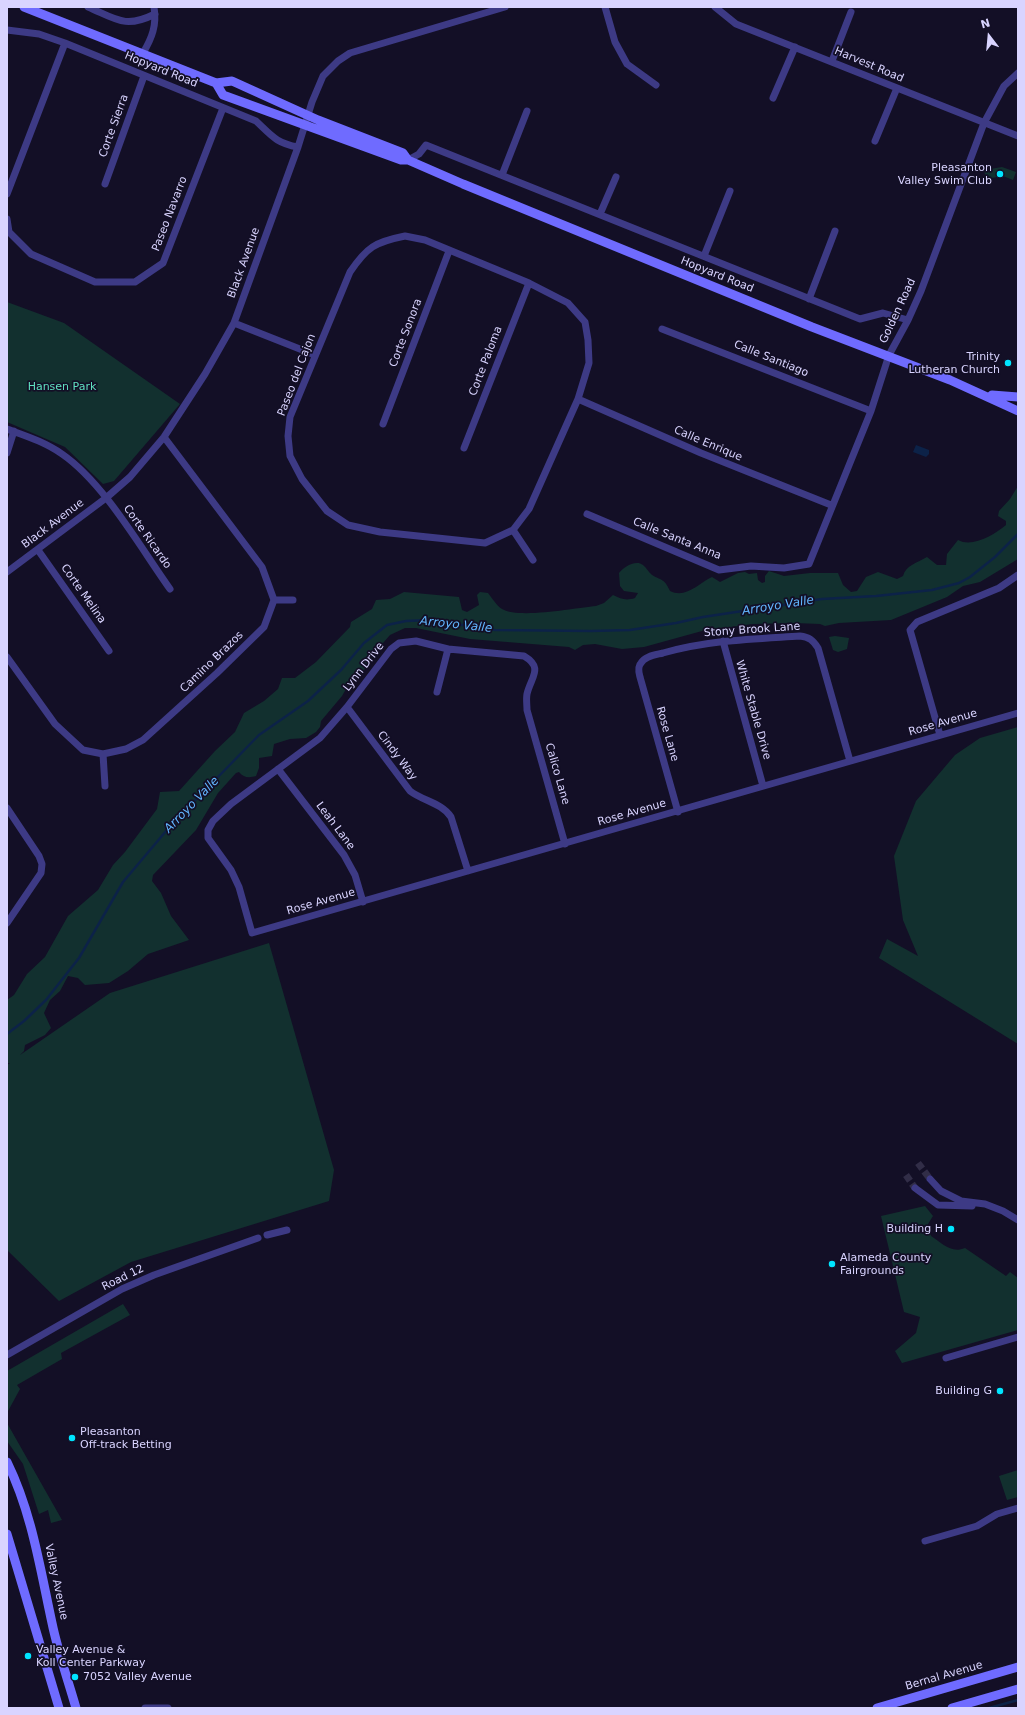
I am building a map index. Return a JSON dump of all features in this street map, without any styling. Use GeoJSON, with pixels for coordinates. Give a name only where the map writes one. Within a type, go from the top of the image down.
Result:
{"type":"FeatureCollection","features":[{"type":"Feature","properties":{"kind":"main road","name":"Hopyard Road"},"geometry":{"type":"LineString","coordinates":[[24,7],[216,83],[232,81],[308,115],[404,153],[408,160]]}},
{"type":"Feature","properties":{"kind":"main road","name":"Hopyard Road"},"geometry":{"type":"LineString","coordinates":[[216,83],[223,94],[304,126],[400,160],[408,160],[463,184],[806,324],[889,355],[982,394],[1018,411]]}},
{"type":"Feature","properties":{"kind":"main road"},"geometry":{"type":"LineString","coordinates":[[982,394],[1018,397]]}},
{"type":"Feature","properties":{"kind":"main road","name":"Valley Avenue"},"geometry":{"type":"LineString","coordinates":[[7,1462],[17,1483],[32,1527],[52,1625],[76,1708]]}},
{"type":"Feature","properties":{"kind":"main road"},"geometry":{"type":"LineString","coordinates":[[7,1534],[59,1708]]}},
{"type":"Feature","properties":{"kind":"main road","name":"Bernal Avenue"},"geometry":{"type":"LineString","coordinates":[[877,1708],[1018,1667]]}},
{"type":"Feature","properties":{"kind":"main road"},"geometry":{"type":"LineString","coordinates":[[952,1708],[1018,1689]]}},
{"type":"Feature","properties":{"kind":"street"},"geometry":{"type":"LineString","coordinates":[[88,7],[125,22],[142,21],[155,10]]}},
{"type":"Feature","properties":{"kind":"street","name":"Black Avenue"},"geometry":{"type":"LineString","coordinates":[[7,572],[106,498],[130,477],[164,437],[206,374],[234,323],[323,76],[338,61],[350,53],[488,9],[505,7]]}},
{"type":"Feature","properties":{"kind":"street"},"geometry":{"type":"LineString","coordinates":[[605,7],[615,42],[627,64],[656,85]]}},
{"type":"Feature","properties":{"kind":"street","name":"Harvest Road"},"geometry":{"type":"LineString","coordinates":[[715,7],[736,24],[1018,136]]}},
{"type":"Feature","properties":{"kind":"street"},"geometry":{"type":"LineString","coordinates":[[143,54],[153,36],[155,10]]}},
{"type":"Feature","properties":{"kind":"street"},"geometry":{"type":"LineString","coordinates":[[832,61],[851,12]]}},
{"type":"Feature","properties":{"kind":"street","name":"Hopyard Road"},"geometry":{"type":"LineString","coordinates":[[7,30],[39,34],[66,43],[256,121],[272,137],[283,144],[298,146]]}},
{"type":"Feature","properties":{"kind":"street"},"geometry":{"type":"LineString","coordinates":[[7,194],[66,43]]}},
{"type":"Feature","properties":{"kind":"street"},"geometry":{"type":"LineString","coordinates":[[774,98],[794,47]]}},
{"type":"Feature","properties":{"kind":"street","name":"Golden Road"},"geometry":{"type":"LineString","coordinates":[[809,564],[831,505],[871,411],[889,355],[908,320],[984,123],[1004,86],[1018,73]]}},
{"type":"Feature","properties":{"kind":"street","name":"Corte Sierra"},"geometry":{"type":"LineString","coordinates":[[105,184],[144,76]]}},
{"type":"Feature","properties":{"kind":"street"},"geometry":{"type":"LineString","coordinates":[[875,141],[897,88]]}},
{"type":"Feature","properties":{"kind":"street","name":"Paseo Navarro"},"geometry":{"type":"LineString","coordinates":[[7,218],[9,232],[31,254],[95,282],[135,282],[163,263],[223,108]]}},
{"type":"Feature","properties":{"kind":"street"},"geometry":{"type":"LineString","coordinates":[[502,174],[527,111]]}},
{"type":"Feature","properties":{"kind":"street","name":"Hopyard Road"},"geometry":{"type":"LineString","coordinates":[[408,160],[419,154],[426,145],[502,174],[860,319],[883,313],[908,320]]}},
{"type":"Feature","properties":{"kind":"street"},"geometry":{"type":"LineString","coordinates":[[600,214],[616,177]]}},
{"type":"Feature","properties":{"kind":"street"},"geometry":{"type":"LineString","coordinates":[[704,256],[730,191]]}},
{"type":"Feature","properties":{"kind":"street"},"geometry":{"type":"LineString","coordinates":[[810,299],[835,231]]}},
{"type":"Feature","properties":{"kind":"street","name":"Paseo del Cajon"},"geometry":{"type":"LineString","coordinates":[[405,236],[425,240],[529,283],[568,303],[585,322],[588,340],[588,363],[578,399],[530,509],[513,530],[485,543],[380,532],[348,525],[327,511],[302,479],[290,456],[288,436],[290,417],[350,272],[362,253],[383,240],[405,236]]}},
{"type":"Feature","properties":{"kind":"street","name":"Corte Sonora"},"geometry":{"type":"LineString","coordinates":[[382,424],[449,251]]}},
{"type":"Feature","properties":{"kind":"street","name":"Corte Paloma"},"geometry":{"type":"LineString","coordinates":[[464,448],[529,283]]}},
{"type":"Feature","properties":{"kind":"street"},"geometry":{"type":"LineString","coordinates":[[234,323],[316,355]]}},
{"type":"Feature","properties":{"kind":"street","name":"Calle Santiago"},"geometry":{"type":"LineString","coordinates":[[662,328],[871,411]]}},
{"type":"Feature","properties":{"kind":"street","name":"Calle Enrique"},"geometry":{"type":"LineString","coordinates":[[578,399],[701,453],[831,505]]}},
{"type":"Feature","properties":{"kind":"street","name":"Corte Ricardo"},"geometry":{"type":"LineString","coordinates":[[7,429],[45,443],[63,455],[84,473],[106,498],[170,589]]}},
{"type":"Feature","properties":{"kind":"street"},"geometry":{"type":"LineString","coordinates":[[7,453],[14,432]]}},
{"type":"Feature","properties":{"kind":"street"},"geometry":{"type":"LineString","coordinates":[[164,437],[262,567],[274,600],[293,600]]}},
{"type":"Feature","properties":{"kind":"street","name":"Calle Santa Anna"},"geometry":{"type":"LineString","coordinates":[[587,514],[719,570],[751,566],[784,568],[809,564]]}},
{"type":"Feature","properties":{"kind":"street"},"geometry":{"type":"LineString","coordinates":[[513,530],[533,560]]}},
{"type":"Feature","properties":{"kind":"street","name":"Corte Melina"},"geometry":{"type":"LineString","coordinates":[[38,550],[109,651]]}},
{"type":"Feature","properties":{"kind":"street"},"geometry":{"type":"LineString","coordinates":[[940,735],[910,630],[917,622],[999,588],[1018,575]]}},
{"type":"Feature","properties":{"kind":"street","name":"Camino Brazos"},"geometry":{"type":"LineString","coordinates":[[7,657],[55,724],[83,750],[103,754],[126,749],[143,740],[218,673],[264,627],[274,600]]}},
{"type":"Feature","properties":{"kind":"street","name":"Stony Brook Lane"},"geometry":{"type":"LineString","coordinates":[[640,663],[647,657],[679,648],[723,641],[800,636],[809,637],[814,642],[850,761]]}},
{"type":"Feature","properties":{"kind":"street","name":"Lynn Drive"},"geometry":{"type":"LineString","coordinates":[[252,933],[236,881],[231,870],[208,838],[208,830],[213,820],[231,804],[312,746],[347,707],[391,649],[398,643],[416,641],[448,649],[524,656],[531,660],[535,667],[535,675],[528,693],[527,710]]}},
{"type":"Feature","properties":{"kind":"street","name":"White Stable Drive"},"geometry":{"type":"LineString","coordinates":[[723,641],[763,786]]}},
{"type":"Feature","properties":{"kind":"street"},"geometry":{"type":"LineString","coordinates":[[437,692],[448,649]]}},
{"type":"Feature","properties":{"kind":"street","name":"Rose Lane"},"geometry":{"type":"LineString","coordinates":[[640,663],[638,670],[640,678],[678,812]]}},
{"type":"Feature","properties":{"kind":"street","name":"Cindy Way"},"geometry":{"type":"LineString","coordinates":[[347,707],[410,791],[418,797],[441,807],[451,817],[468,871]]}},
{"type":"Feature","properties":{"kind":"street","name":"Calico Lane"},"geometry":{"type":"LineString","coordinates":[[527,710],[565,844]]}},
{"type":"Feature","properties":{"kind":"street","name":"Rose Avenue"},"geometry":{"type":"LineString","coordinates":[[252,933],[678,812],[763,786],[1018,713]]}},
{"type":"Feature","properties":{"kind":"street"},"geometry":{"type":"LineString","coordinates":[[103,754],[105,786]]}},
{"type":"Feature","properties":{"kind":"street","name":"Leah Lane"},"geometry":{"type":"LineString","coordinates":[[278,769],[344,855],[356,875],[363,902]]}},
{"type":"Feature","properties":{"kind":"street"},"geometry":{"type":"LineString","coordinates":[[7,808],[39,856],[42,864],[41,873],[7,923]]}},
{"type":"Feature","properties":{"kind":"street"},"geometry":{"type":"LineString","coordinates":[[930,1179],[941,1191],[961,1201],[985,1204],[1003,1211],[1018,1220]]}},
{"type":"Feature","properties":{"kind":"street"},"geometry":{"type":"LineString","coordinates":[[915,1188],[938,1205],[968,1207],[985,1204]]}},
{"type":"Feature","properties":{"kind":"street"},"geometry":{"type":"LineString","coordinates":[[267,1235],[287,1230]]}},
{"type":"Feature","properties":{"kind":"street","name":"Road 12"},"geometry":{"type":"LineString","coordinates":[[7,1355],[122,1289],[154,1275],[258,1238]]}},
{"type":"Feature","properties":{"kind":"street"},"geometry":{"type":"LineString","coordinates":[[946,1358],[1018,1337]]}},
{"type":"Feature","properties":{"kind":"street"},"geometry":{"type":"LineString","coordinates":[[925,1541],[976,1526],[997,1514],[1018,1508]]}},
{"type":"Feature","properties":{"kind":"street"},"geometry":{"type":"LineString","coordinates":[[145,1708],[168,1708]]}},
{"type":"Feature","properties":{"kind":"green space","name":"Pleasanton Valley Swim Club"},"geometry":{"type":"Polygon","coordinates":[[[1002,167],[1016,172],[1013,180],[1003,176],[986,179],[984,170],[1002,167]]]}},
{"type":"Feature","properties":{"kind":"green space","name":"Hansen Park"},"geometry":{"type":"Polygon","coordinates":[[[7,302],[64,323],[180,404],[114,481],[103,484],[65,447],[7,422],[7,302]]]}},
{"type":"Feature","properties":{"kind":"green space"},"geometry":{"type":"Polygon","coordinates":[[[1018,486],[1018,559],[980,582],[963,586],[947,597],[891,620],[839,623],[825,626],[820,624],[795,623],[752,624],[702,631],[644,647],[622,649],[595,644],[583,645],[575,650],[569,647],[470,639],[416,628],[405,628],[390,635],[376,651],[364,670],[350,682],[342,696],[321,721],[320,727],[316,732],[306,738],[290,739],[274,744],[272,756],[259,758],[259,768],[256,776],[247,777],[239,772],[236,773],[218,793],[196,830],[153,875],[152,881],[161,893],[171,916],[189,940],[148,954],[128,971],[109,983],[85,985],[78,978],[68,976],[60,991],[50,1000],[44,1013],[51,1028],[45,1035],[25,1045],[24,1051],[20,1055],[110,993],[269,943],[334,1170],[329,1201],[131,1262],[59,1301],[7,1250],[7,1065],[10,1063],[7,1063],[7,1000],[14,995],[27,974],[45,957],[68,916],[98,890],[113,865],[125,852],[157,809],[160,792],[179,791],[215,751],[235,732],[244,713],[264,701],[278,689],[282,678],[295,678],[316,662],[350,627],[351,622],[372,609],[376,600],[390,599],[404,592],[459,597],[462,610],[467,612],[479,605],[477,595],[480,592],[488,593],[500,608],[510,612],[534,613],[596,606],[604,603],[613,595],[624,599],[635,598],[638,593],[624,591],[620,586],[619,573],[623,568],[633,563],[640,563],[643,565],[652,575],[661,579],[670,591],[676,593],[687,592],[712,577],[720,582],[738,573],[745,572],[749,574],[757,573],[758,580],[762,583],[765,582],[765,576],[769,571],[784,576],[810,573],[838,573],[843,585],[851,592],[857,591],[866,577],[878,572],[897,579],[903,576],[904,572],[909,567],[927,557],[937,565],[946,565],[947,554],[958,540],[970,542],[983,539],[1006,525],[1006,521],[998,516],[999,511],[1010,499],[1018,486]]]}},
{"type":"Feature","properties":{"kind":"green space"},"geometry":{"type":"Polygon","coordinates":[[[835,636],[849,638],[847,649],[838,652],[833,650],[829,637],[835,636]]]}},
{"type":"Feature","properties":{"kind":"green space"},"geometry":{"type":"Polygon","coordinates":[[[1018,727],[1018,1044],[879,958],[887,939],[918,956],[903,920],[894,856],[916,801],[955,755],[980,738],[1018,727]]]}},
{"type":"Feature","properties":{"kind":"green space"},"geometry":{"type":"Polygon","coordinates":[[[925,1206],[933,1216],[928,1224],[931,1236],[951,1249],[955,1250],[965,1248],[1006,1276],[1010,1272],[1018,1278],[1018,1330],[902,1363],[895,1351],[916,1333],[920,1317],[904,1312],[881,1216],[925,1206]]]}},
{"type":"Feature","properties":{"kind":"green space"},"geometry":{"type":"Polygon","coordinates":[[[123,1304],[130,1315],[61,1353],[62,1359],[17,1385],[20,1389],[7,1413],[7,1371],[123,1304]]]}},
{"type":"Feature","properties":{"kind":"green space"},"geometry":{"type":"Polygon","coordinates":[[[7,1423],[62,1520],[51,1523],[48,1510],[39,1514],[23,1464],[7,1441],[7,1423]]]}},
{"type":"Feature","properties":{"kind":"green space"},"geometry":{"type":"Polygon","coordinates":[[[1018,1470],[1018,1497],[1007,1500],[999,1476],[1018,1470]]]}},
{"type":"Feature","properties":{"kind":"water"},"geometry":{"type":"Polygon","coordinates":[[[916,445],[929,450],[929,454],[926,457],[913,452],[916,445]]]}},
{"type":"Feature","properties":{"kind":"waterway","name":"Arroyo Valle"},"geometry":{"type":"LineString","coordinates":[[7,1034],[24,1021],[46,1000],[79,958],[123,882],[172,824],[259,735],[308,701],[341,670],[364,643],[387,625],[406,621],[430,620],[495,630],[630,630],[822,599],[876,596],[932,590],[959,583],[970,577],[995,557],[1018,534]]}},
{"type":"Feature","properties":{"kind":"waterway"},"geometry":{"type":"LineString","coordinates":[[989,1708],[1018,1700]]}},
{"type":"Feature","properties":{"kind":"tunnel"},"geometry":{"type":"LineString","coordinates":[[918,1163],[930,1179]]}},
{"type":"Feature","properties":{"kind":"tunnel"},"geometry":{"type":"LineString","coordinates":[[906,1175],[915,1188]]}},
{"type":"Feature","properties":{"kind":"place","name":"Pleasanton Valley Swim Club"},"geometry":{"type":"Point","coordinates":[1000,174]}},
{"type":"Feature","properties":{"kind":"place","name":"Trinity Lutheran Church"},"geometry":{"type":"Point","coordinates":[1008,363]}},
{"type":"Feature","properties":{"kind":"place","name":"Building H"},"geometry":{"type":"Point","coordinates":[951,1229]}},
{"type":"Feature","properties":{"kind":"place","name":"Alameda County Fairgrounds"},"geometry":{"type":"Point","coordinates":[832,1264]}},
{"type":"Feature","properties":{"kind":"place","name":"Building G"},"geometry":{"type":"Point","coordinates":[1000,1391]}},
{"type":"Feature","properties":{"kind":"place","name":"Pleasanton Off-track Betting"},"geometry":{"type":"Point","coordinates":[72,1438]}},
{"type":"Feature","properties":{"kind":"place","name":"Valley Avenue & Koll Center Parkway"},"geometry":{"type":"Point","coordinates":[28,1656]}},
{"type":"Feature","properties":{"kind":"place","name":"7052 Valley Avenue"},"geometry":{"type":"Point","coordinates":[75,1677]}}]}
